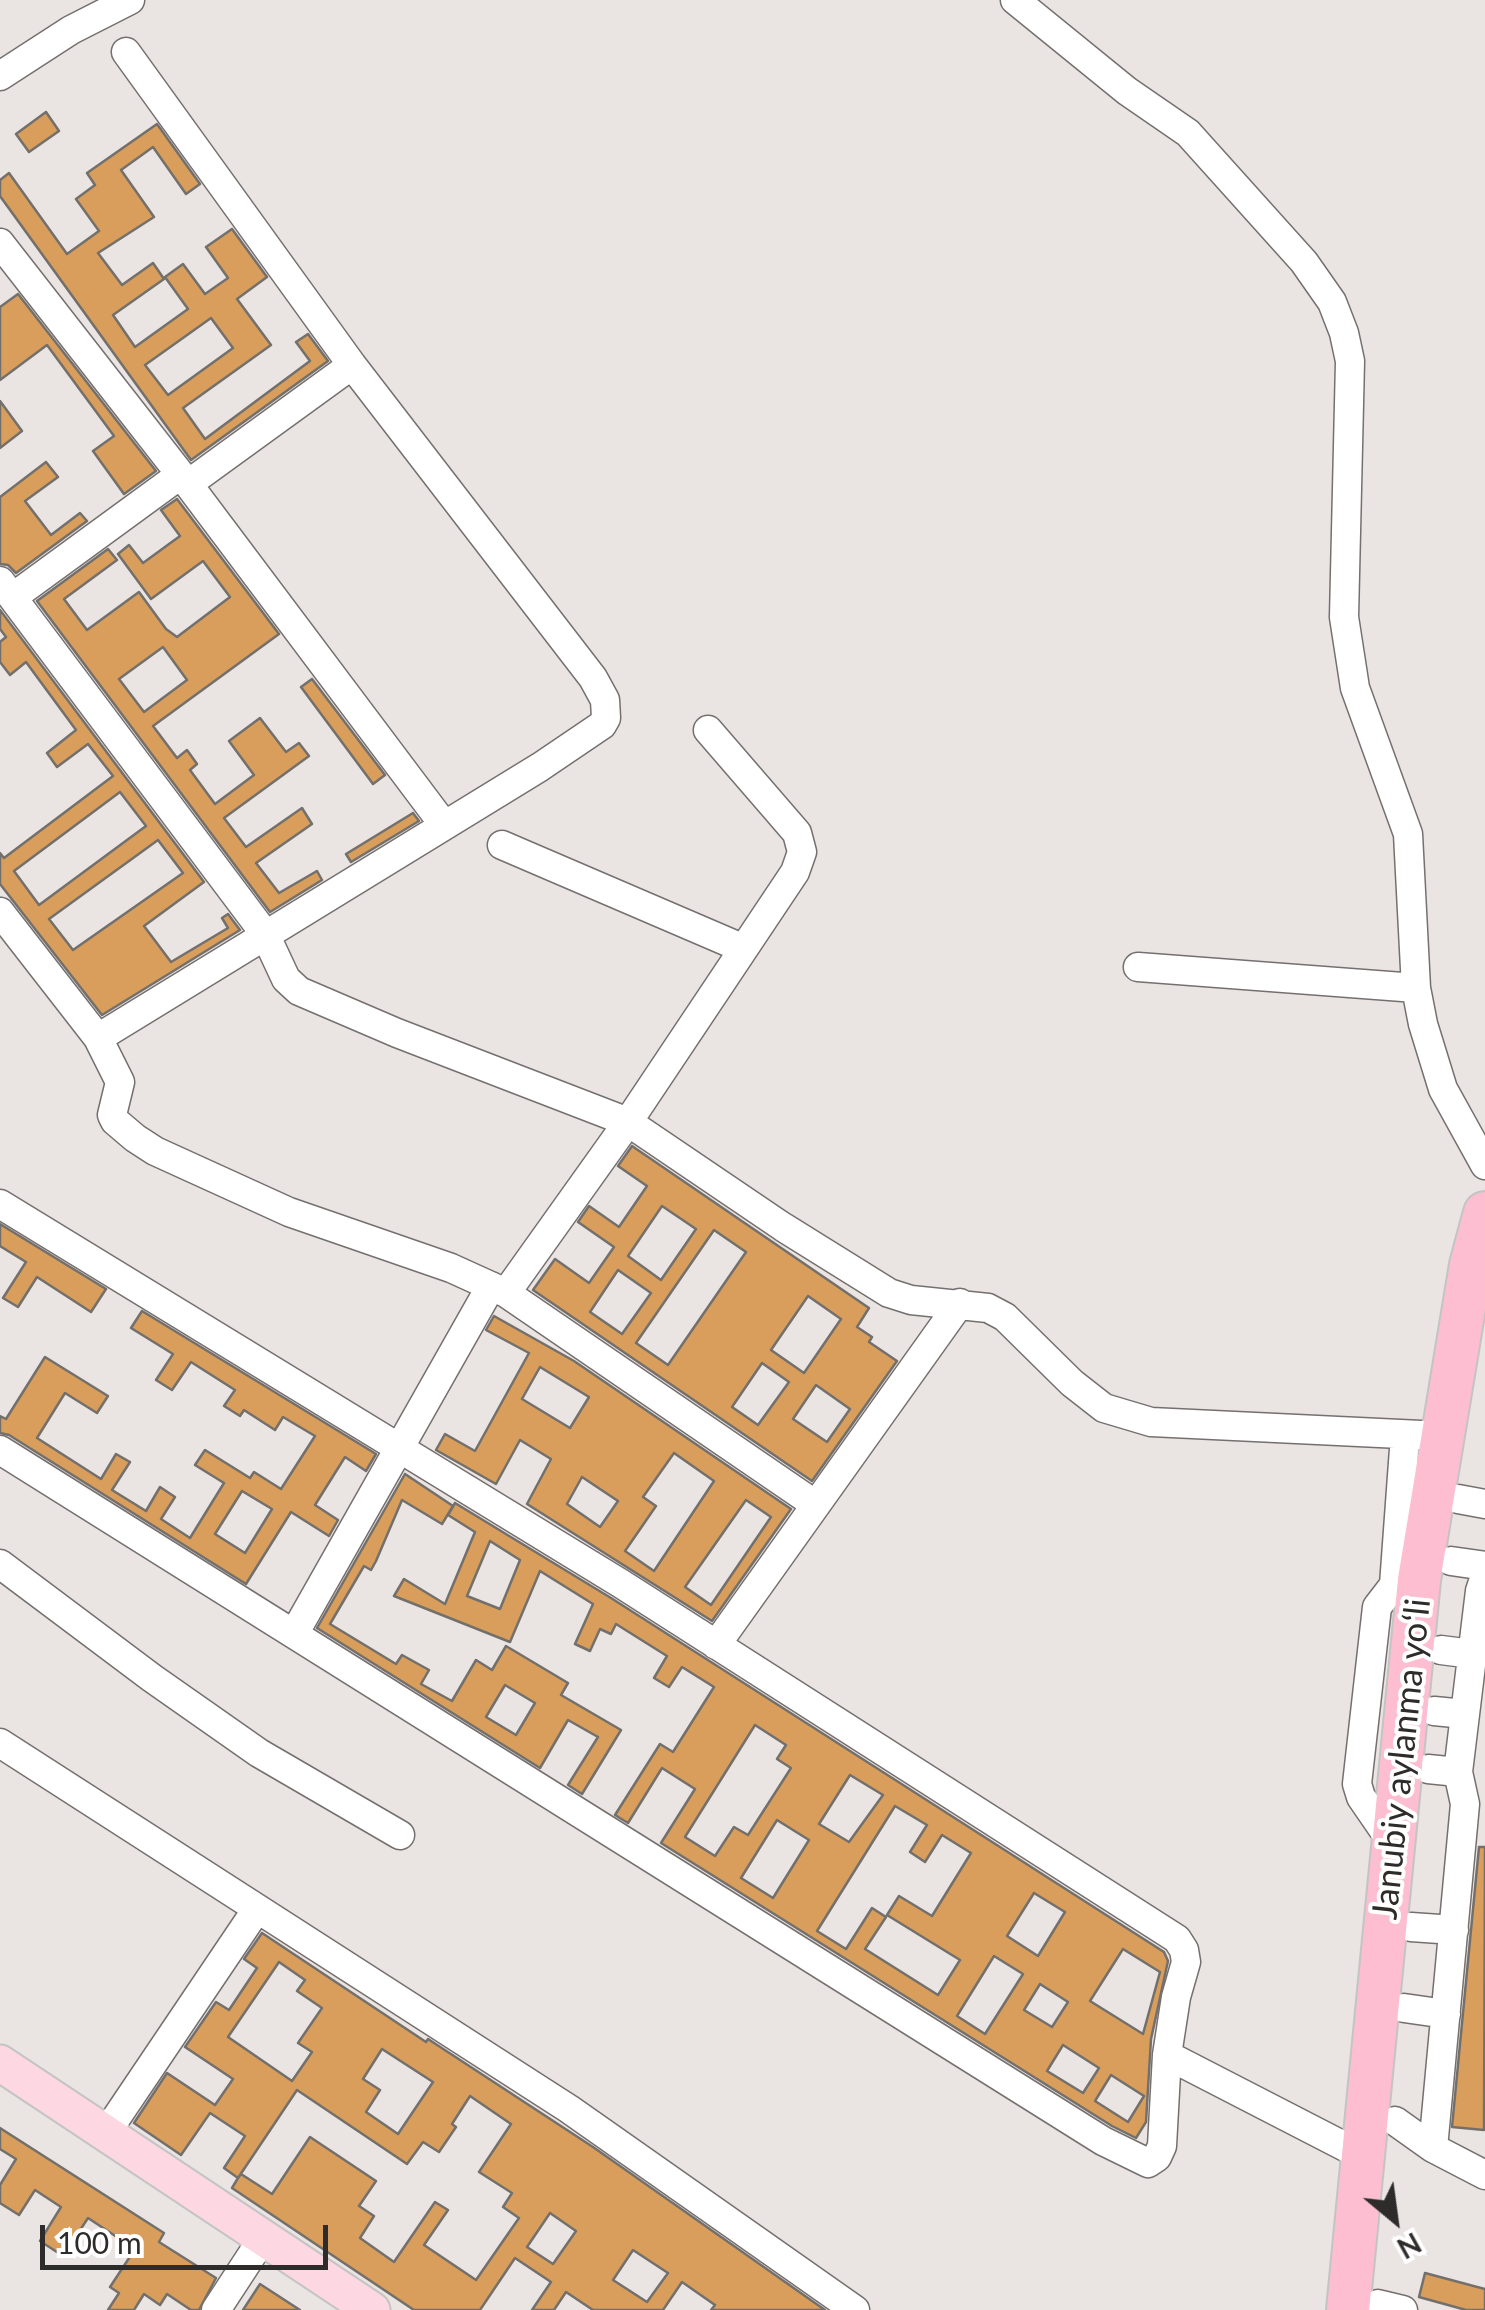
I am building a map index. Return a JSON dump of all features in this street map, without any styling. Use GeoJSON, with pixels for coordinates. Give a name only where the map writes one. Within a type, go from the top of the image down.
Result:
{"type":"FeatureCollection","features":[{"type":"Feature","properties":{"kind":"highway","name":"Janubiy aylanma yoʻli"},"geometry":{"type":"LineString","coordinates":[[1376,2308],[1411,1927],[1443,1771],[1456,1652],[1423,1436],[1485,1213]]}},
{"type":"Feature","properties":{"kind":"highway","name":"Janubiy aylanma yoʻli"},"geometry":{"type":"LineString","coordinates":[[1376,2308],[1363,2156],[1394,1845],[1447,1574],[1471,1501],[1485,1358]]}},
{"type":"Feature","properties":{"kind":"main road"},"geometry":{"type":"LineString","coordinates":[[0,2062],[372,2310]]}},
{"type":"Feature","properties":{"kind":"street"},"geometry":{"type":"LineString","coordinates":[[0,76],[70,30],[130,0]]}},
{"type":"Feature","properties":{"kind":"street"},"geometry":{"type":"LineString","coordinates":[[1015,0],[1112,80],[1188,133],[1304,262],[1332,302],[1350,361],[1344,617],[1355,688],[1408,834],[1416,988],[1422,1024],[1443,1089],[1485,1165]]}},
{"type":"Feature","properties":{"kind":"street"},"geometry":{"type":"LineString","coordinates":[[98,1038],[444,825],[602,725],[606,718],[605,700],[593,678],[352,366],[126,52]]}},
{"type":"Feature","properties":{"kind":"street"},"geometry":{"type":"LineString","coordinates":[[0,243],[185,479],[444,825]]}},
{"type":"Feature","properties":{"kind":"street"},"geometry":{"type":"LineString","coordinates":[[352,366],[185,479],[6,589],[265,934],[286,979],[316,1000],[628,1122],[868,1282],[911,1300],[988,1308],[1005,1318],[1104,1408],[1150,1422],[1423,1436]]}},
{"type":"Feature","properties":{"kind":"street"},"geometry":{"type":"LineString","coordinates":[[294,1634],[400,1449],[499,1290],[628,1122],[795,872],[802,852],[797,834],[708,730]]}},
{"type":"Feature","properties":{"kind":"street"},"geometry":{"type":"LineString","coordinates":[[502,845],[742,948]]}},
{"type":"Feature","properties":{"kind":"street"},"geometry":{"type":"LineString","coordinates":[[0,912],[98,1038],[120,1082],[113,1107],[115,1121],[145,1144],[290,1212],[451,1268],[499,1290],[816,1505]]}},
{"type":"Feature","properties":{"kind":"street"},"geometry":{"type":"LineString","coordinates":[[1138,966],[1416,988]]}},
{"type":"Feature","properties":{"kind":"street"},"geometry":{"type":"LineString","coordinates":[[0,1204],[716,1645],[1176,1939],[1186,1962],[1167,2055],[1162,2146],[1157,2157],[1148,2162],[1102,2141],[0,1450]]}},
{"type":"Feature","properties":{"kind":"street"},"geometry":{"type":"LineString","coordinates":[[716,1645],[960,1303]]}},
{"type":"Feature","properties":{"kind":"street"},"geometry":{"type":"LineString","coordinates":[[0,1564],[259,1753],[400,1834]]}},
{"type":"Feature","properties":{"kind":"street"},"geometry":{"type":"LineString","coordinates":[[0,1743],[569,2109],[855,2310]]}},
{"type":"Feature","properties":{"kind":"street"},"geometry":{"type":"LineString","coordinates":[[1433,2148],[1465,1804],[1443,1771]]}},
{"type":"Feature","properties":{"kind":"street"},"geometry":{"type":"LineString","coordinates":[[106,2133],[257,1909]]}},
{"type":"Feature","properties":{"kind":"street"},"geometry":{"type":"LineString","coordinates":[[1411,1927],[1454,1930]]}},
{"type":"Feature","properties":{"kind":"street"},"geometry":{"type":"LineString","coordinates":[[1404,2008],[1446,2014]]}},
{"type":"Feature","properties":{"kind":"street"},"geometry":{"type":"LineString","coordinates":[[1167,2055],[1363,2156]]}},
{"type":"Feature","properties":{"kind":"street"},"geometry":{"type":"LineString","coordinates":[[1395,2121],[1433,2148],[1485,2175]]}},
{"type":"Feature","properties":{"kind":"street"},"geometry":{"type":"LineString","coordinates":[[216,2310],[263,2238]]}},
{"type":"Feature","properties":{"kind":"building"},"geometry":{"type":"Polygon","coordinates":[[[46,112],[59,131],[29,152],[16,134],[46,112]]]}},
{"type":"Feature","properties":{"kind":"building"},"geometry":{"type":"Polygon","coordinates":[[[157,124],[200,184],[186,194],[153,147],[121,170],[154,217],[98,253],[122,285],[153,263],[164,279],[113,315],[135,347],[188,309],[165,277],[183,264],[205,294],[228,278],[206,247],[232,229],[267,277],[237,299],[271,345],[183,408],[205,439],[310,361],[296,342],[308,334],[328,361],[191,460],[0,196],[0,180],[9,173],[67,254],[99,231],[76,199],[95,185],[87,173],[157,124]],[[211,318],[145,365],[168,395],[233,348],[211,318]]]}},
{"type":"Feature","properties":{"kind":"building"},"geometry":{"type":"Polygon","coordinates":[[[18,294],[156,471],[124,494],[93,451],[114,436],[47,345],[0,380],[0,307],[18,294]]]}},
{"type":"Feature","properties":{"kind":"building"},"geometry":{"type":"Polygon","coordinates":[[[0,401],[22,431],[0,448],[0,401]]]}},
{"type":"Feature","properties":{"kind":"building"},"geometry":{"type":"Polygon","coordinates":[[[46,462],[58,477],[25,501],[51,535],[80,513],[87,521],[16,573],[8,565],[0,564],[0,497],[46,462]]]}},
{"type":"Feature","properties":{"kind":"building"},"geometry":{"type":"Polygon","coordinates":[[[177,499],[279,634],[153,726],[177,758],[187,750],[197,764],[190,770],[215,804],[254,775],[229,741],[260,718],[286,752],[299,743],[309,756],[224,818],[246,847],[302,808],[312,824],[256,863],[279,893],[317,871],[322,880],[270,912],[37,601],[108,549],[117,560],[64,599],[87,630],[139,592],[166,629],[177,637],[230,597],[203,561],[151,599],[118,554],[129,545],[143,563],[180,536],[161,510],[177,499]],[[163,647],[119,679],[144,712],[187,680],[163,647]]]}},
{"type":"Feature","properties":{"kind":"building"},"geometry":{"type":"Polygon","coordinates":[[[0,610],[204,882],[144,926],[171,962],[228,928],[222,918],[228,914],[240,930],[102,1015],[0,884],[0,853],[4,858],[113,776],[88,744],[57,767],[47,753],[76,730],[26,662],[10,675],[0,662],[0,642],[6,637],[0,629],[0,610]],[[120,792],[14,871],[39,905],[146,826],[120,792]],[[158,840],[49,919],[73,950],[183,873],[158,840]]]}},
{"type":"Feature","properties":{"kind":"building"},"geometry":{"type":"Polygon","coordinates":[[[312,679],[385,775],[373,784],[301,687],[312,679]]]}},
{"type":"Feature","properties":{"kind":"building"},"geometry":{"type":"Polygon","coordinates":[[[413,813],[419,821],[351,862],[346,854],[413,813]]]}},
{"type":"Feature","properties":{"kind":"building"},"geometry":{"type":"Polygon","coordinates":[[[632,1146],[869,1308],[857,1327],[872,1337],[869,1342],[897,1361],[812,1481],[533,1290],[555,1259],[589,1283],[614,1247],[578,1222],[589,1206],[619,1227],[647,1186],[618,1166],[632,1146]],[[662,1206],[628,1256],[661,1280],[696,1229],[662,1206]],[[714,1230],[636,1343],[668,1365],[746,1252],[714,1230]],[[618,1270],[590,1312],[622,1334],[651,1293],[618,1270]],[[808,1296],[771,1350],[804,1373],[841,1319],[808,1296]],[[762,1363],[732,1407],[758,1425],[789,1382],[762,1363]],[[816,1385],[793,1419],[827,1442],[850,1409],[816,1385]]]}},
{"type":"Feature","properties":{"kind":"building"},"geometry":{"type":"Polygon","coordinates":[[[0,1224],[106,1289],[91,1312],[37,1277],[18,1307],[3,1298],[26,1262],[0,1246],[0,1224]]]}},
{"type":"Feature","properties":{"kind":"building"},"geometry":{"type":"Polygon","coordinates":[[[142,1311],[376,1454],[366,1471],[345,1457],[315,1505],[338,1520],[329,1536],[291,1512],[246,1584],[9,1435],[0,1433],[0,1416],[6,1419],[45,1357],[108,1396],[97,1413],[65,1393],[37,1438],[101,1479],[116,1454],[130,1462],[112,1490],[146,1511],[160,1487],[175,1497],[161,1519],[190,1538],[224,1483],[195,1465],[205,1450],[250,1478],[254,1472],[281,1489],[315,1436],[283,1417],[275,1430],[244,1410],[240,1416],[224,1406],[235,1390],[191,1362],[172,1390],[156,1380],[173,1354],[131,1328],[142,1311]],[[242,1491],[215,1534],[245,1553],[272,1509],[242,1491]]]}},
{"type":"Feature","properties":{"kind":"building"},"geometry":{"type":"Polygon","coordinates":[[[494,1316],[574,1361],[791,1509],[712,1621],[527,1504],[551,1459],[520,1440],[496,1484],[436,1450],[445,1434],[475,1451],[529,1353],[486,1330],[494,1316]],[[540,1367],[522,1399],[570,1428],[589,1397],[540,1367]],[[674,1453],[643,1497],[656,1506],[625,1551],[654,1571],[714,1481],[674,1453]],[[582,1477],[567,1504],[600,1527],[618,1501],[582,1477]],[[746,1500],[685,1587],[711,1605],[771,1517],[746,1500]]]}},
{"type":"Feature","properties":{"kind":"building"},"geometry":{"type":"Polygon","coordinates":[[[405,1474],[453,1506],[442,1524],[402,1500],[371,1570],[364,1566],[330,1624],[396,1664],[402,1655],[429,1670],[421,1684],[452,1701],[476,1660],[492,1670],[506,1646],[568,1683],[561,1695],[621,1730],[582,1794],[568,1785],[598,1737],[568,1720],[540,1768],[317,1628],[405,1474]],[[505,1685],[486,1717],[516,1735],[535,1703],[505,1685]]]}},
{"type":"Feature","properties":{"kind":"building"},"geometry":{"type":"Polygon","coordinates":[[[455,1503],[611,1598],[1164,1952],[1168,1961],[1151,2039],[1146,2122],[1136,2138],[661,1843],[695,1789],[662,1768],[628,1823],[615,1815],[660,1744],[673,1752],[714,1687],[682,1667],[669,1687],[654,1678],[667,1656],[616,1624],[611,1634],[600,1629],[590,1651],[575,1644],[593,1604],[540,1571],[510,1642],[394,1596],[404,1579],[445,1604],[475,1532],[448,1515],[455,1503]],[[490,1541],[467,1596],[500,1609],[520,1560],[490,1541]],[[755,1725],[685,1837],[715,1856],[734,1827],[748,1835],[791,1768],[777,1759],[786,1745],[755,1725]],[[850,1775],[819,1824],[849,1842],[883,1795],[850,1775]],[[895,1806],[817,1931],[846,1949],[872,1908],[886,1917],[865,1949],[938,1995],[960,1960],[887,1915],[899,1896],[932,1916],[971,1853],[942,1835],[925,1862],[910,1852],[927,1825],[895,1806]],[[777,1820],[741,1878],[773,1898],[809,1840],[777,1820]],[[1034,1893],[1007,1936],[1038,1956],[1065,1912],[1034,1893]],[[1123,1949],[1090,2001],[1143,2034],[1160,1972],[1123,1949]],[[994,1956],[957,2016],[985,2034],[1023,1974],[994,1956]],[[1040,1984],[1024,2010],[1052,2027],[1068,2002],[1040,1984]],[[1063,2045],[1047,2071],[1083,2093],[1099,2068],[1063,2045]],[[1111,2075],[1095,2101],[1128,2122],[1144,2096],[1111,2075]]]}},
{"type":"Feature","properties":{"kind":"building"},"geometry":{"type":"Polygon","coordinates":[[[1479,1847],[1485,1847],[1484,2130],[1452,2127],[1479,1847]]]}},
{"type":"Feature","properties":{"kind":"building"},"geometry":{"type":"Polygon","coordinates":[[[262,1933],[593,2147],[825,2310],[711,2310],[715,2305],[682,2282],[663,2310],[593,2310],[566,2292],[554,2310],[532,2310],[551,2282],[515,2258],[480,2310],[414,2310],[232,2188],[238,2178],[224,2168],[245,2136],[210,2113],[181,2155],[134,2123],[167,2073],[215,2105],[233,2079],[185,2047],[216,2002],[229,2010],[257,1968],[244,1959],[262,1933]],[[279,1962],[228,2037],[292,2081],[312,2052],[298,2043],[322,2008],[297,1991],[305,1980],[279,1962]],[[382,2049],[363,2079],[380,2090],[366,2112],[398,2134],[433,2082],[382,2049]],[[297,2090],[238,2178],[241,2174],[272,2194],[310,2137],[376,2181],[359,2206],[374,2216],[360,2238],[394,2262],[435,2202],[448,2210],[424,2245],[476,2280],[519,2218],[503,2207],[512,2193],[479,2172],[511,2124],[470,2096],[439,2152],[423,2142],[407,2164],[297,2090]],[[550,2213],[527,2247],[553,2264],[576,2231],[550,2213]],[[633,2250],[613,2280],[647,2302],[668,2273],[633,2250]]]}},
{"type":"Feature","properties":{"kind":"building"},"geometry":{"type":"Polygon","coordinates":[[[0,2128],[164,2233],[159,2242],[216,2278],[199,2310],[191,2310],[167,2294],[160,2305],[144,2294],[134,2310],[108,2310],[119,2293],[110,2287],[135,2249],[88,2218],[63,2256],[40,2241],[61,2207],[35,2190],[19,2215],[0,2203],[0,2185],[16,2159],[0,2149],[0,2128]]]}},
{"type":"Feature","properties":{"kind":"building"},"geometry":{"type":"Polygon","coordinates":[[[1425,2273],[1485,2289],[1485,2310],[1466,2310],[1419,2297],[1425,2273]]]}},
{"type":"Feature","properties":{"kind":"building"},"geometry":{"type":"Polygon","coordinates":[[[260,2284],[300,2310],[243,2310],[260,2284]]]}}]}
